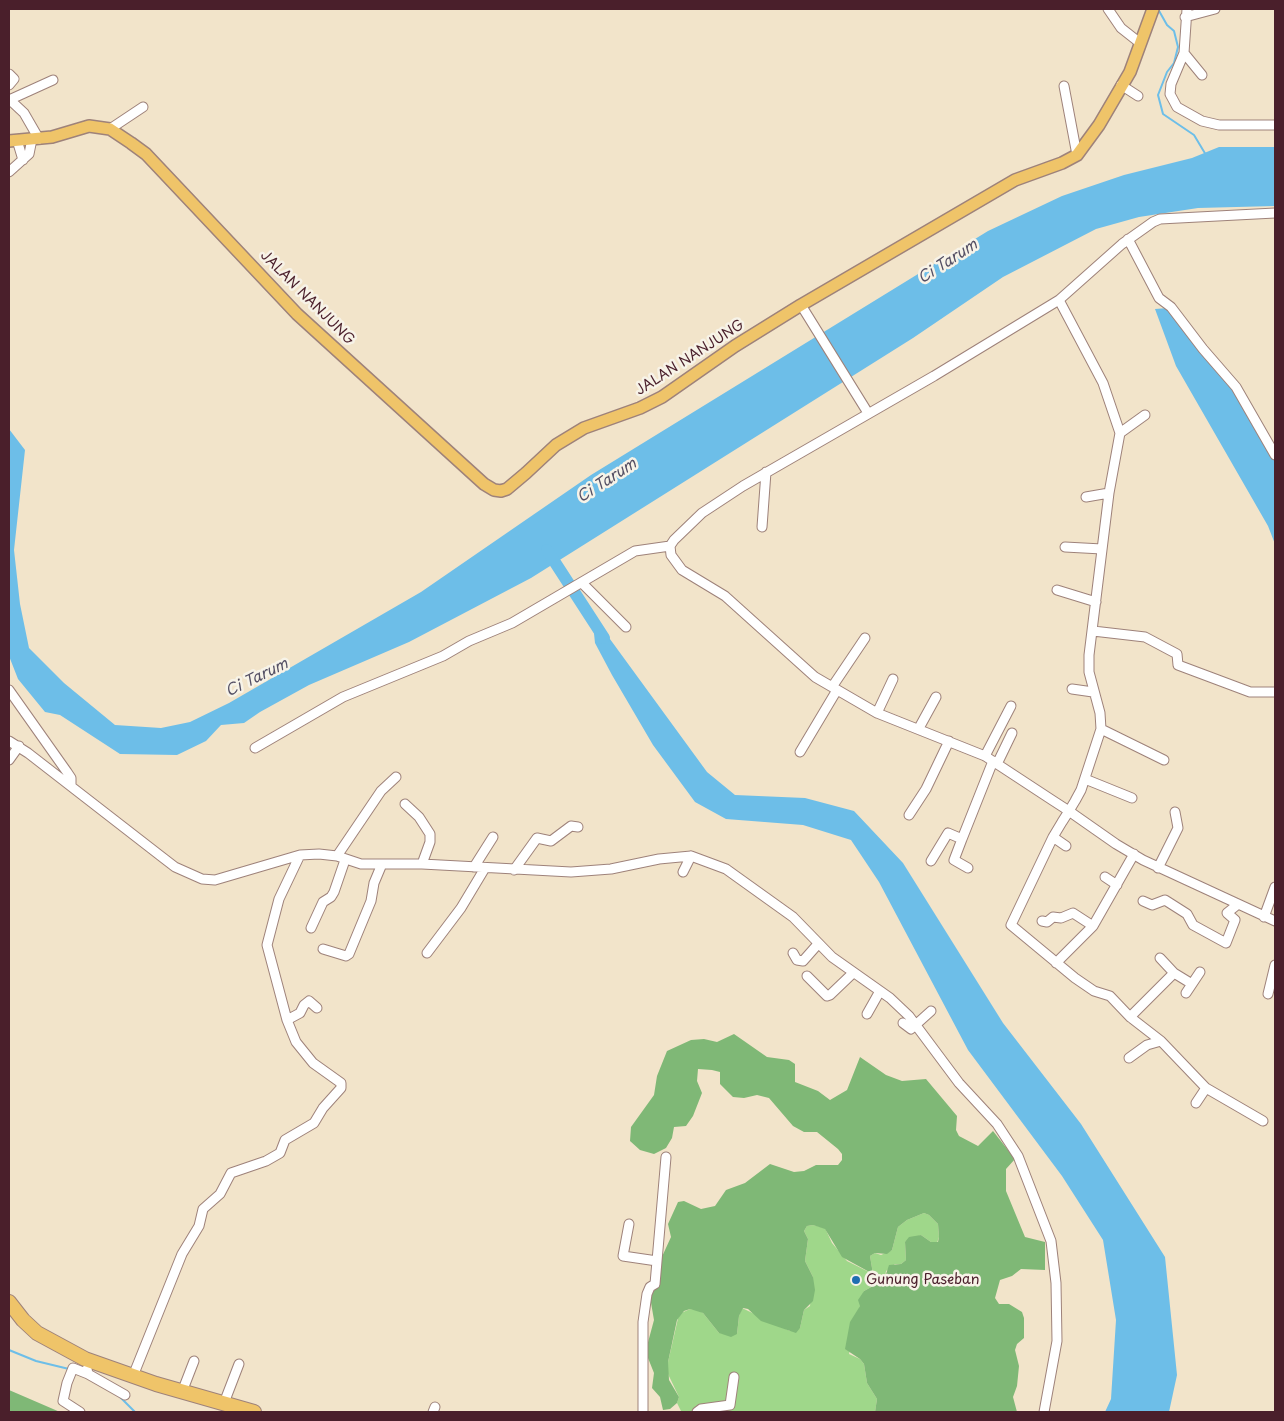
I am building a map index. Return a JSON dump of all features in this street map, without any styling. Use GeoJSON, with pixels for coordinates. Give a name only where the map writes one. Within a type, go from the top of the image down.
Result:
{"type":"FeatureCollection","features":[{"type":"Feature","properties":{"kind":"highway"},"geometry":{"type":"LineString","coordinates":[[9,1302],[22,1320],[37,1333],[85,1359],[182,1392],[254,1412]]}},
{"type":"Feature","properties":{"kind":"main road","name":"JALAN NANJUNG"},"geometry":{"type":"LineString","coordinates":[[13,140],[36,139],[89,126],[110,130],[146,154],[297,314],[488,488],[501,491],[507,489],[556,445],[584,428],[619,417],[662,397],[735,346],[801,305],[1015,180],[1062,163],[1077,155],[1100,125],[1130,72],[1152,9]]}},
{"type":"Feature","properties":{"kind":"street"},"geometry":{"type":"LineString","coordinates":[[1108,9],[1121,28],[1140,43]]}},
{"type":"Feature","properties":{"kind":"street"},"geometry":{"type":"LineString","coordinates":[[1215,9],[1186,13],[1184,53],[1171,84],[1170,94],[1177,107],[1202,121],[1219,125],[1275,125]]}},
{"type":"Feature","properties":{"kind":"street"},"geometry":{"type":"LineString","coordinates":[[1184,53],[1202,74]]}},
{"type":"Feature","properties":{"kind":"street"},"geometry":{"type":"LineString","coordinates":[[9,74],[14,79],[9,85]]}},
{"type":"Feature","properties":{"kind":"street"},"geometry":{"type":"LineString","coordinates":[[9,172],[23,160],[31,150],[36,139],[24,113],[9,99],[53,80]]}},
{"type":"Feature","properties":{"kind":"street"},"geometry":{"type":"LineString","coordinates":[[1121,85],[1138,96]]}},
{"type":"Feature","properties":{"kind":"street"},"geometry":{"type":"LineString","coordinates":[[1064,86],[1077,155]]}},
{"type":"Feature","properties":{"kind":"street"},"geometry":{"type":"LineString","coordinates":[[110,130],[143,106]]}},
{"type":"Feature","properties":{"kind":"street"},"geometry":{"type":"LineString","coordinates":[[13,140],[23,160]]}},
{"type":"Feature","properties":{"kind":"street"},"geometry":{"type":"LineString","coordinates":[[1275,213],[1160,219],[1128,239],[1059,300],[766,472],[702,513],[670,546],[674,562],[682,570],[725,596],[804,668],[834,688],[877,712],[985,756],[1158,868],[1275,921]]}},
{"type":"Feature","properties":{"kind":"street"},"geometry":{"type":"LineString","coordinates":[[1128,239],[1159,298],[1171,307],[1202,349],[1236,387],[1275,455]]}},
{"type":"Feature","properties":{"kind":"street"},"geometry":{"type":"LineString","coordinates":[[1059,300],[1103,383],[1120,433],[1109,493],[1089,672],[1100,713],[1101,729],[1085,779],[1011,925],[1090,989],[1110,996],[1130,1017],[1161,1041],[1206,1088],[1263,1121]]}},
{"type":"Feature","properties":{"kind":"street"},"geometry":{"type":"LineString","coordinates":[[801,305],[868,413]]}},
{"type":"Feature","properties":{"kind":"street"},"geometry":{"type":"LineString","coordinates":[[1120,433],[1145,415]]}},
{"type":"Feature","properties":{"kind":"street"},"geometry":{"type":"LineString","coordinates":[[762,527],[766,472]]}},
{"type":"Feature","properties":{"kind":"street"},"geometry":{"type":"LineString","coordinates":[[1086,497],[1109,493]]}},
{"type":"Feature","properties":{"kind":"street"},"geometry":{"type":"LineString","coordinates":[[255,748],[343,697],[442,656],[469,641],[512,623],[635,551],[670,546]]}},
{"type":"Feature","properties":{"kind":"street"},"geometry":{"type":"LineString","coordinates":[[1065,546],[1102,549]]}},
{"type":"Feature","properties":{"kind":"street"},"geometry":{"type":"LineString","coordinates":[[578,585],[626,627]]}},
{"type":"Feature","properties":{"kind":"street"},"geometry":{"type":"LineString","coordinates":[[1057,590],[1096,602]]}},
{"type":"Feature","properties":{"kind":"street"},"geometry":{"type":"LineString","coordinates":[[1093,631],[1145,637],[1177,654],[1178,665],[1250,692],[1275,692]]}},
{"type":"Feature","properties":{"kind":"street"},"geometry":{"type":"LineString","coordinates":[[800,752],[834,688],[865,638]]}},
{"type":"Feature","properties":{"kind":"street"},"geometry":{"type":"LineString","coordinates":[[877,712],[893,679]]}},
{"type":"Feature","properties":{"kind":"street"},"geometry":{"type":"LineString","coordinates":[[1072,688],[1093,692]]}},
{"type":"Feature","properties":{"kind":"street"},"geometry":{"type":"LineString","coordinates":[[9,690],[71,778],[71,786]]}},
{"type":"Feature","properties":{"kind":"street"},"geometry":{"type":"LineString","coordinates":[[919,728],[936,697]]}},
{"type":"Feature","properties":{"kind":"street"},"geometry":{"type":"LineString","coordinates":[[985,756],[1011,706]]}},
{"type":"Feature","properties":{"kind":"street"},"geometry":{"type":"LineString","coordinates":[[1101,729],[1164,760]]}},
{"type":"Feature","properties":{"kind":"street"},"geometry":{"type":"LineString","coordinates":[[968,868],[954,860],[995,762],[1012,733]]}},
{"type":"Feature","properties":{"kind":"street"},"geometry":{"type":"LineString","coordinates":[[9,740],[162,857],[198,878],[222,878],[300,855],[341,858],[361,864],[422,864],[571,872],[615,868],[691,856],[726,869],[761,892],[793,917],[818,944],[853,973],[880,991],[958,1083],[997,1124],[1013,1148],[1025,1171],[1051,1241],[1056,1283],[1057,1341],[1044,1412]]}},
{"type":"Feature","properties":{"kind":"street"},"geometry":{"type":"LineString","coordinates":[[909,815],[926,790],[949,741]]}},
{"type":"Feature","properties":{"kind":"street"},"geometry":{"type":"LineString","coordinates":[[9,760],[19,746]]}},
{"type":"Feature","properties":{"kind":"street"},"geometry":{"type":"LineString","coordinates":[[311,928],[322,902],[331,898],[334,892],[341,858],[381,791],[396,777]]}},
{"type":"Feature","properties":{"kind":"street"},"geometry":{"type":"LineString","coordinates":[[1085,779],[1132,798]]}},
{"type":"Feature","properties":{"kind":"street"},"geometry":{"type":"LineString","coordinates":[[406,804],[430,834],[430,842],[422,864]]}},
{"type":"Feature","properties":{"kind":"street"},"geometry":{"type":"LineString","coordinates":[[1158,868],[1178,828],[1175,812]]}},
{"type":"Feature","properties":{"kind":"street"},"geometry":{"type":"LineString","coordinates":[[514,870],[537,838],[551,841],[571,826],[578,827]]}},
{"type":"Feature","properties":{"kind":"street"},"geometry":{"type":"LineString","coordinates":[[931,861],[948,833],[962,840]]}},
{"type":"Feature","properties":{"kind":"street"},"geometry":{"type":"LineString","coordinates":[[474,867],[493,837]]}},
{"type":"Feature","properties":{"kind":"street"},"geometry":{"type":"LineString","coordinates":[[1054,837],[1066,846]]}},
{"type":"Feature","properties":{"kind":"street"},"geometry":{"type":"LineString","coordinates":[[1056,963],[1094,926],[1134,854]]}},
{"type":"Feature","properties":{"kind":"street"},"geometry":{"type":"LineString","coordinates":[[133,1376],[182,1254],[199,1226],[203,1210],[220,1194],[231,1173],[266,1161],[280,1153],[285,1140],[314,1123],[326,1104],[341,1088],[341,1083],[318,1067],[304,1053],[287,1020],[267,941],[279,899],[300,855]]}},
{"type":"Feature","properties":{"kind":"street"},"geometry":{"type":"LineString","coordinates":[[683,872],[691,856]]}},
{"type":"Feature","properties":{"kind":"street"},"geometry":{"type":"LineString","coordinates":[[324,949],[346,956],[349,954],[371,901],[374,883],[382,864]]}},
{"type":"Feature","properties":{"kind":"street"},"geometry":{"type":"LineString","coordinates":[[427,953],[461,908],[485,868]]}},
{"type":"Feature","properties":{"kind":"street"},"geometry":{"type":"LineString","coordinates":[[1105,877],[1118,885]]}},
{"type":"Feature","properties":{"kind":"street"},"geometry":{"type":"LineString","coordinates":[[1264,917],[1275,887]]}},
{"type":"Feature","properties":{"kind":"street"},"geometry":{"type":"LineString","coordinates":[[1143,901],[1152,905],[1165,900],[1187,914],[1193,925],[1226,943],[1235,920],[1227,913],[1237,905]]}},
{"type":"Feature","properties":{"kind":"street"},"geometry":{"type":"LineString","coordinates":[[1042,921],[1047,922],[1054,917],[1060,918],[1073,913],[1094,926]]}},
{"type":"Feature","properties":{"kind":"street"},"geometry":{"type":"LineString","coordinates":[[793,953],[797,960],[803,961],[818,944]]}},
{"type":"Feature","properties":{"kind":"street"},"geometry":{"type":"LineString","coordinates":[[1160,958],[1174,973],[1192,984]]}},
{"type":"Feature","properties":{"kind":"street"},"geometry":{"type":"LineString","coordinates":[[1268,994],[1275,965]]}},
{"type":"Feature","properties":{"kind":"street"},"geometry":{"type":"LineString","coordinates":[[1186,993],[1200,972]]}},
{"type":"Feature","properties":{"kind":"street"},"geometry":{"type":"LineString","coordinates":[[807,976],[826,996],[830,995],[853,973]]}},
{"type":"Feature","properties":{"kind":"street"},"geometry":{"type":"LineString","coordinates":[[1130,1017],[1174,973]]}},
{"type":"Feature","properties":{"kind":"street"},"geometry":{"type":"LineString","coordinates":[[867,1014],[880,991]]}},
{"type":"Feature","properties":{"kind":"street"},"geometry":{"type":"LineString","coordinates":[[287,1020],[300,1013],[304,1005],[309,1001],[317,1008]]}},
{"type":"Feature","properties":{"kind":"street"},"geometry":{"type":"LineString","coordinates":[[907,1022],[931,1012]]}},
{"type":"Feature","properties":{"kind":"street"},"geometry":{"type":"LineString","coordinates":[[1129,1058],[1147,1045],[1161,1041]]}},
{"type":"Feature","properties":{"kind":"street"},"geometry":{"type":"LineString","coordinates":[[1196,1103],[1206,1088]]}},
{"type":"Feature","properties":{"kind":"street"},"geometry":{"type":"LineString","coordinates":[[643,1412],[643,1322],[647,1294],[650,1287],[655,1284],[666,1157]]}},
{"type":"Feature","properties":{"kind":"street"},"geometry":{"type":"LineString","coordinates":[[628,1224],[623,1256],[657,1261]]}},
{"type":"Feature","properties":{"kind":"street"},"geometry":{"type":"LineString","coordinates":[[85,1359],[88,1374]]}},
{"type":"Feature","properties":{"kind":"street"},"geometry":{"type":"LineString","coordinates":[[182,1392],[194,1361]]}},
{"type":"Feature","properties":{"kind":"street"},"geometry":{"type":"LineString","coordinates":[[224,1403],[239,1364]]}},
{"type":"Feature","properties":{"kind":"street"},"geometry":{"type":"LineString","coordinates":[[80,1412],[63,1401],[72,1370],[88,1374],[109,1384],[125,1395]]}},
{"type":"Feature","properties":{"kind":"street"},"geometry":{"type":"LineString","coordinates":[[697,1412],[730,1405],[734,1378]]}},
{"type":"Feature","properties":{"kind":"green space"},"geometry":{"type":"Polygon","coordinates":[[[734,1034],[767,1057],[789,1060],[795,1064],[795,1082],[818,1091],[830,1100],[847,1090],[860,1057],[886,1075],[902,1081],[926,1079],[957,1116],[956,1130],[959,1136],[978,1146],[993,1131],[1015,1159],[1006,1169],[1006,1191],[1025,1237],[1045,1242],[1045,1270],[1021,1269],[1012,1276],[1000,1280],[995,1298],[999,1304],[1009,1304],[1022,1312],[1024,1318],[1024,1338],[1017,1344],[1015,1350],[1019,1366],[1017,1386],[1013,1397],[1017,1412],[875,1412],[877,1399],[867,1383],[864,1364],[845,1349],[850,1322],[860,1306],[858,1300],[864,1291],[873,1286],[876,1280],[885,1277],[889,1265],[901,1264],[906,1260],[905,1242],[909,1237],[921,1235],[931,1242],[938,1242],[938,1224],[929,1215],[924,1213],[907,1220],[898,1227],[892,1250],[887,1254],[875,1253],[870,1256],[873,1274],[842,1257],[825,1229],[813,1225],[807,1226],[804,1231],[808,1239],[805,1261],[813,1277],[815,1290],[813,1301],[804,1310],[800,1328],[796,1333],[761,1321],[748,1309],[743,1308],[739,1316],[737,1334],[731,1337],[719,1333],[703,1313],[690,1309],[684,1311],[677,1320],[668,1362],[669,1380],[679,1397],[677,1403],[670,1409],[663,1410],[660,1397],[652,1388],[654,1373],[648,1358],[647,1346],[654,1320],[650,1297],[658,1284],[660,1261],[671,1237],[668,1224],[678,1202],[684,1201],[701,1209],[715,1206],[726,1190],[745,1183],[770,1164],[794,1172],[804,1171],[816,1165],[838,1165],[842,1160],[842,1154],[838,1149],[817,1132],[804,1132],[793,1126],[769,1098],[757,1095],[744,1098],[733,1097],[720,1084],[720,1072],[712,1070],[698,1069],[697,1081],[702,1093],[693,1116],[686,1126],[674,1127],[672,1138],[666,1148],[654,1154],[640,1150],[630,1141],[631,1127],[654,1095],[657,1076],[667,1051],[691,1040],[704,1039],[717,1042],[734,1034]]]}},
{"type":"Feature","properties":{"kind":"green space"},"geometry":{"type":"Polygon","coordinates":[[[924,1213],[929,1215],[938,1224],[939,1237],[937,1243],[931,1242],[921,1235],[905,1242],[906,1260],[901,1264],[895,1264],[886,1271],[885,1277],[876,1280],[873,1286],[864,1291],[860,1306],[849,1354],[860,1359],[864,1364],[867,1383],[877,1399],[875,1412],[681,1411],[677,1403],[679,1397],[668,1374],[668,1362],[679,1314],[690,1309],[698,1310],[703,1313],[719,1333],[737,1334],[742,1308],[790,1331],[800,1328],[804,1310],[810,1306],[813,1277],[805,1261],[808,1239],[804,1231],[807,1226],[813,1225],[825,1228],[832,1243],[847,1261],[873,1274],[870,1256],[875,1253],[881,1255],[892,1250],[898,1227],[907,1220],[924,1213]]]}},
{"type":"Feature","properties":{"kind":"green space"},"geometry":{"type":"Polygon","coordinates":[[[9,1390],[60,1412],[9,1412],[9,1390]]]}},
{"type":"Feature","properties":{"kind":"water","name":"Ci Tarum"},"geometry":{"type":"Polygon","coordinates":[[[1219,147],[1275,147],[1275,206],[1198,208],[1139,217],[1096,229],[1003,277],[913,338],[531,578],[409,642],[309,685],[244,723],[221,725],[206,741],[177,755],[120,754],[60,715],[45,712],[18,679],[9,656],[9,429],[25,450],[14,550],[20,604],[29,648],[64,683],[115,725],[161,728],[190,722],[229,703],[421,592],[591,475],[988,231],[1062,196],[1124,175],[1192,158],[1219,147]]]}},
{"type":"Feature","properties":{"kind":"water"},"geometry":{"type":"Polygon","coordinates":[[[1168,308],[1200,353],[1223,376],[1275,460],[1275,544],[1268,526],[1176,366],[1155,309],[1168,308]]]}},
{"type":"Feature","properties":{"kind":"water"},"geometry":{"type":"Polygon","coordinates":[[[593,624],[599,624],[707,772],[735,795],[805,798],[854,811],[903,863],[1003,1023],[1081,1124],[1165,1257],[1177,1375],[1169,1412],[1105,1412],[1111,1399],[1116,1320],[1103,1240],[1062,1176],[968,1050],[879,882],[851,840],[803,825],[726,819],[695,802],[653,745],[612,675],[595,643],[593,624]]]}},
{"type":"Feature","properties":{"kind":"waterway"},"geometry":{"type":"LineString","coordinates":[[1158,9],[1167,25],[1174,31],[1178,47],[1174,63],[1167,72],[1158,95],[1163,114],[1194,135],[1206,155]]}},
{"type":"Feature","properties":{"kind":"waterway"},"geometry":{"type":"LineString","coordinates":[[547,550],[604,638]]}},
{"type":"Feature","properties":{"kind":"waterway"},"geometry":{"type":"LineString","coordinates":[[9,1350],[36,1361],[69,1369]]}},
{"type":"Feature","properties":{"kind":"waterway"},"geometry":{"type":"LineString","coordinates":[[119,1396],[135,1412]]}},
{"type":"Feature","properties":{"kind":"place","name":"Gunung Paseban"},"geometry":{"type":"Point","coordinates":[856,1280]}}]}
